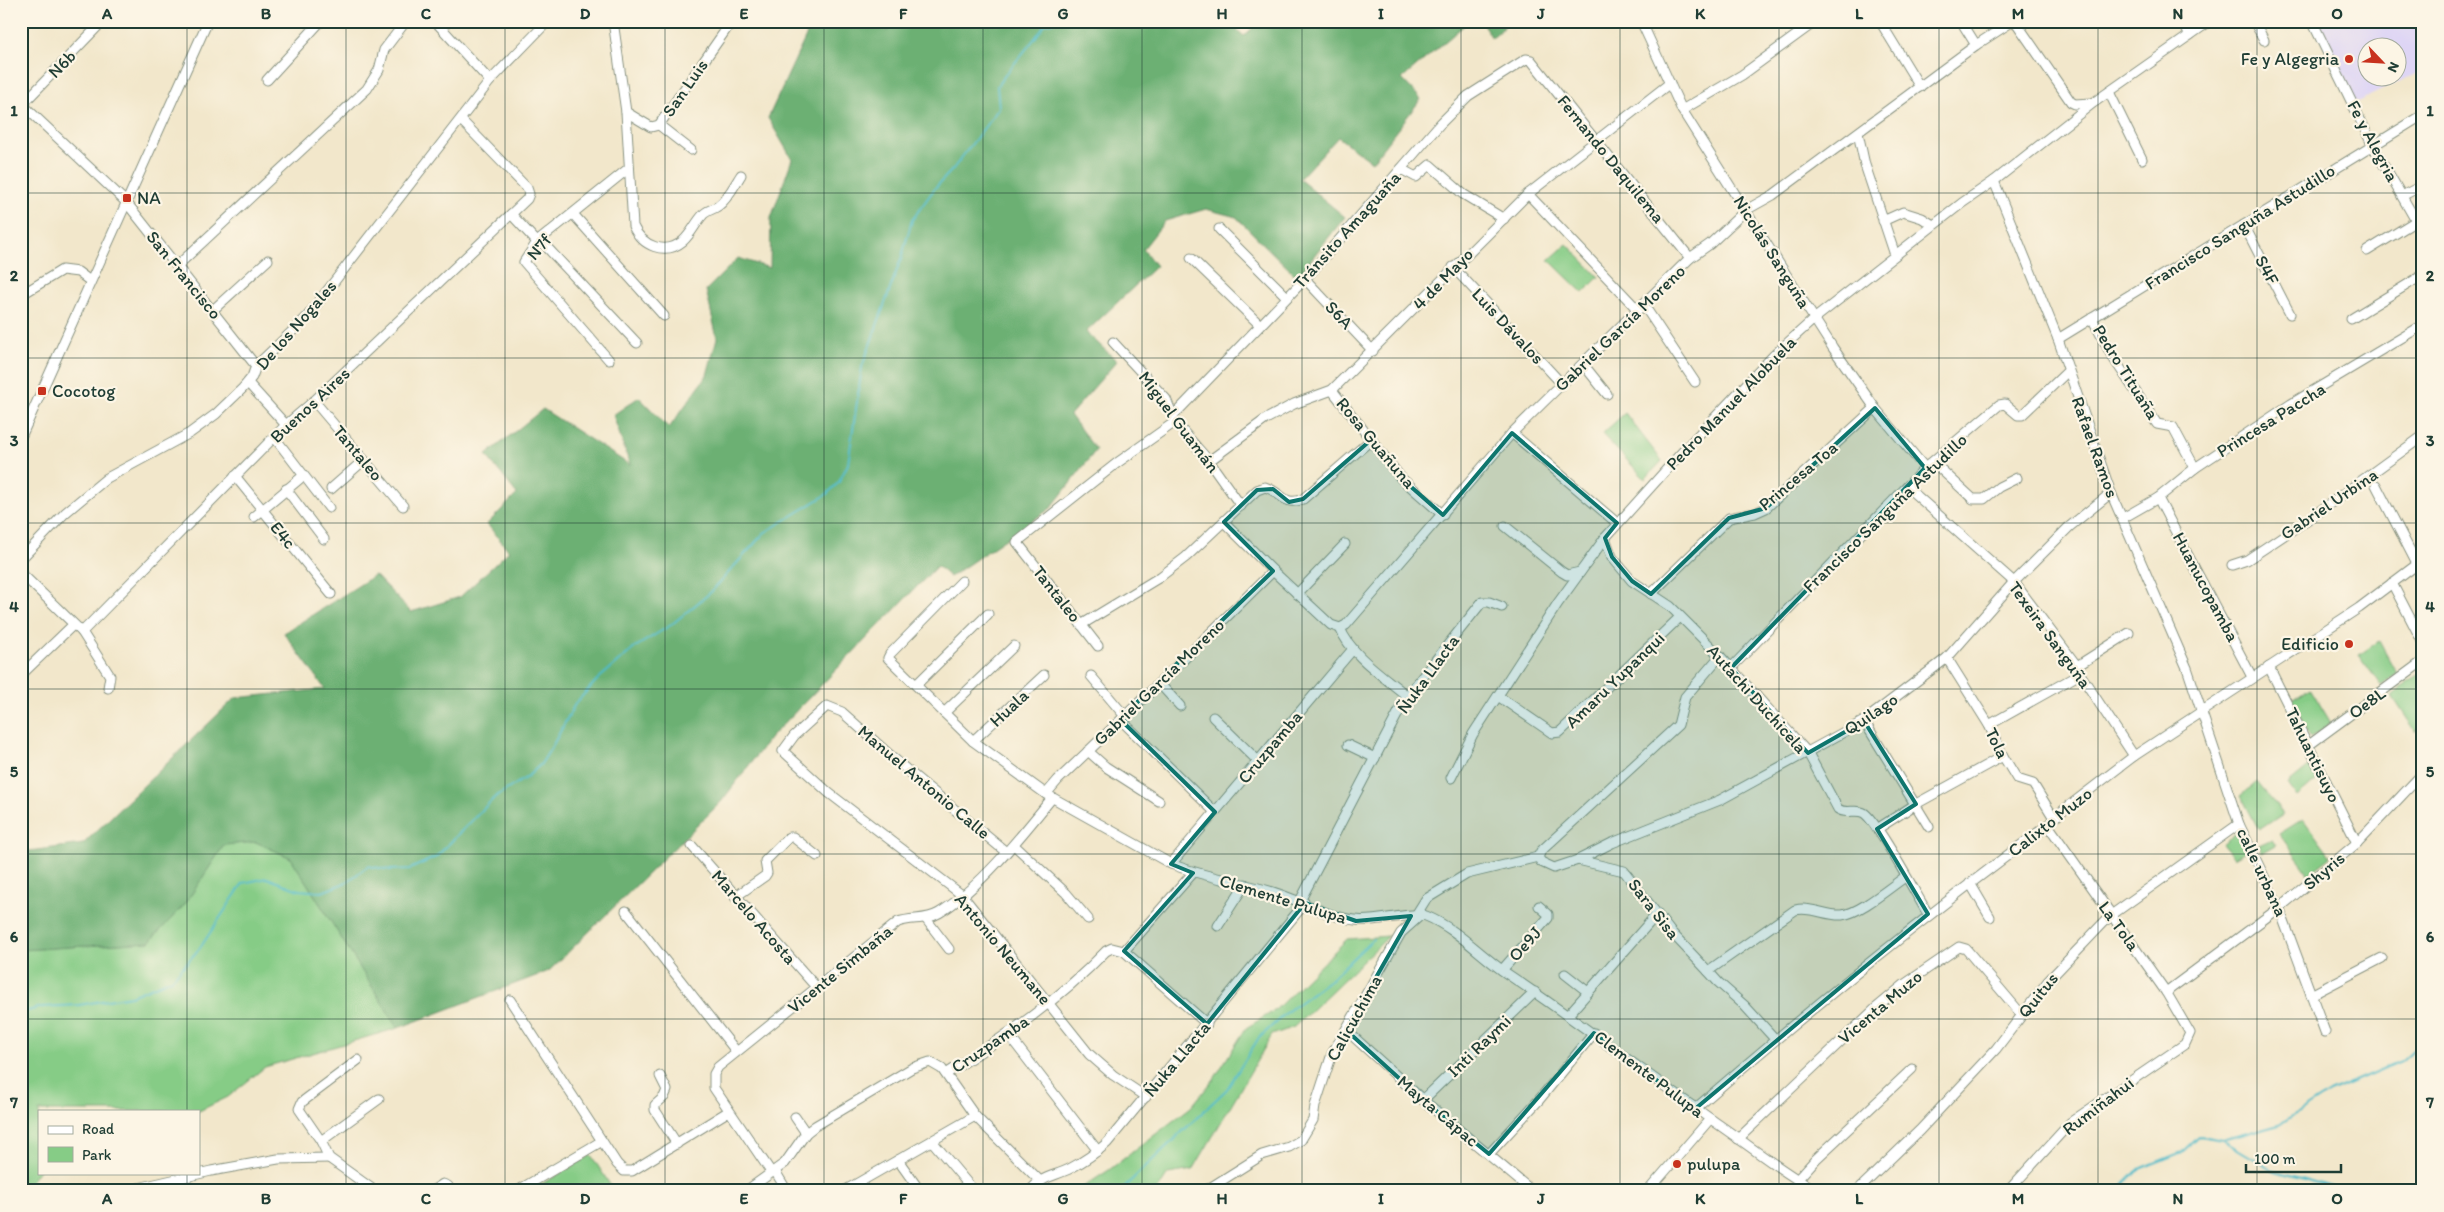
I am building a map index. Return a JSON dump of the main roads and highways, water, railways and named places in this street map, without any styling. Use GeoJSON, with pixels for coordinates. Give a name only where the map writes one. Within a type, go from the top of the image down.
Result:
{"type":"FeatureCollection","features":[{"type":"Feature","properties":{"kind":"waterway"},"geometry":{"type":"LineString","coordinates":[[21,1013],[42,1007],[79,1005],[131,996],[172,979],[200,948],[243,883],[267,878],[299,890],[322,892],[347,882],[368,866],[391,870],[410,869],[436,857],[495,797],[527,777],[541,764],[575,704],[598,679],[637,646],[671,625],[711,592],[764,533],[826,495],[839,482],[848,464],[862,367],[902,256],[912,220],[999,108],[997,86],[1045,24],[1056,21]]}},
{"type":"Feature","properties":{"kind":"waterway"},"geometry":{"type":"LineString","coordinates":[[1120,1191],[1227,1089],[1258,1039],[1288,1011],[1330,980],[1373,939]]}},
{"type":"Feature","properties":{"kind":"waterway"},"geometry":{"type":"LineString","coordinates":[[2117,1191],[2137,1170],[2182,1152],[2199,1136],[2222,1140],[2280,1124],[2329,1092],[2401,1061],[2423,1041]]}},
{"type":"Feature","properties":{"kind":"waterway"},"geometry":{"type":"LineString","coordinates":[[2224,1141],[2273,1170],[2345,1191]]}},
{"type":"Feature","properties":{"kind":"place","name":"Fe y Algegria"},"geometry":{"type":"Point","coordinates":[2349,59]}},
{"type":"Feature","properties":{"kind":"place","name":"NA"},"geometry":{"type":"Point","coordinates":[127,198]}},
{"type":"Feature","properties":{"kind":"place","name":"Cocotog"},"geometry":{"type":"Point","coordinates":[42,391]}},
{"type":"Feature","properties":{"kind":"place","name":"Edificio"},"geometry":{"type":"Point","coordinates":[2349,644]}},
{"type":"Feature","properties":{"kind":"place","name":"pulupa"},"geometry":{"type":"Point","coordinates":[1677,1164]}}]}
